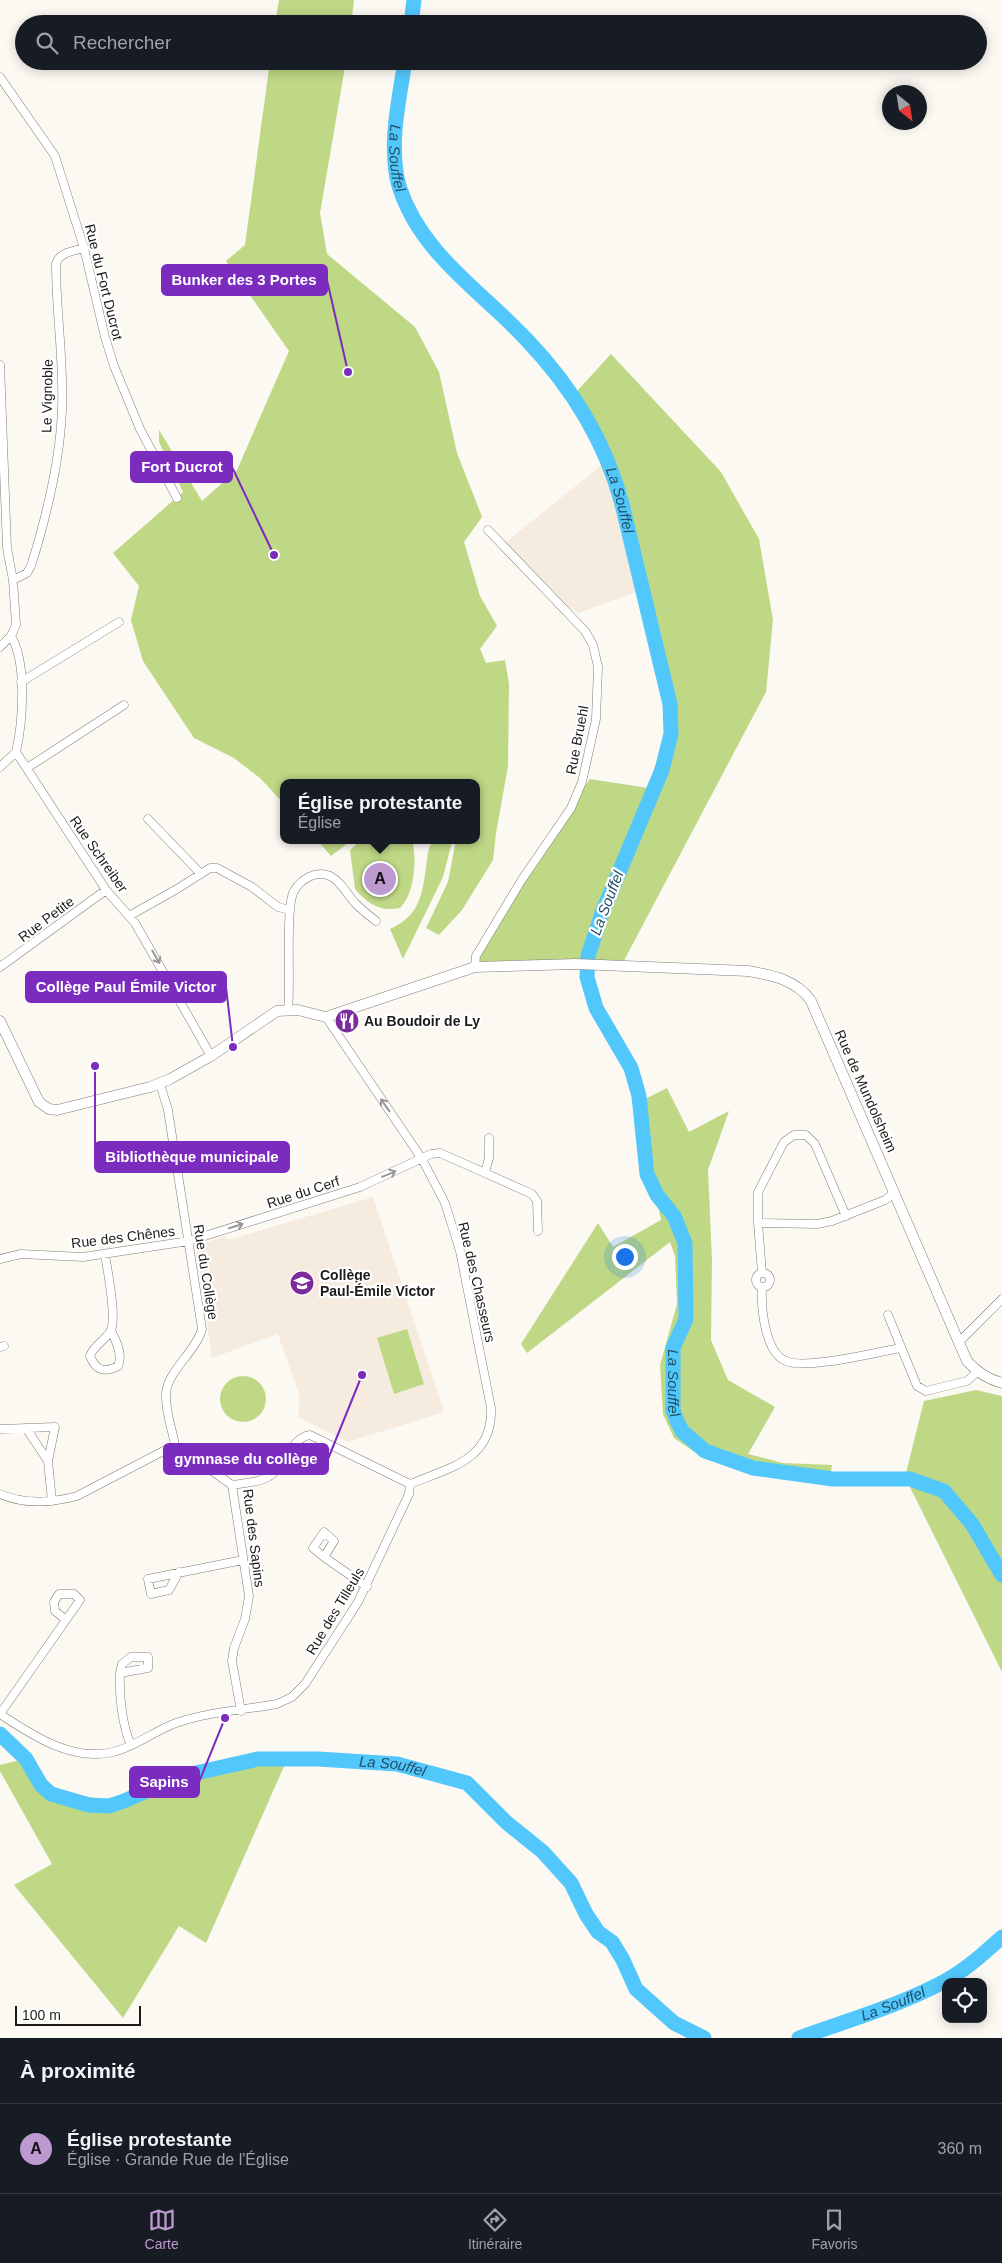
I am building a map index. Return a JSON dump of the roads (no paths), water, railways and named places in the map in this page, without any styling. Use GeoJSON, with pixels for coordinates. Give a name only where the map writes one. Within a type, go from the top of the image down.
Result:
{"type":"FeatureCollection","features":[{"type":"Feature","properties":{"kind":"street","name":"Rue du Fort Ducrot"},"geometry":{"type":"LineString","coordinates":[[0,77],[55,156],[84,248],[105,337],[123,389],[143,436],[177,498]]}},
{"type":"Feature","properties":{"kind":"street","name":"Le Vignoble"},"geometry":{"type":"LineString","coordinates":[[13,580],[27,573],[31,566],[50,502],[57,460],[62,410],[57,259],[64,254],[84,248]]}},
{"type":"Feature","properties":{"kind":"street"},"geometry":{"type":"LineString","coordinates":[[0,365],[8,548],[13,580],[16,625],[11,636],[0,647],[18,653]]}},
{"type":"Feature","properties":{"kind":"street","name":"Rue Bruehl"},"geometry":{"type":"LineString","coordinates":[[475,968],[476,956],[521,881],[570,808],[582,782],[596,719],[598,667],[593,645],[585,631],[488,530]]}},
{"type":"Feature","properties":{"kind":"street"},"geometry":{"type":"LineString","coordinates":[[21,682],[120,622]]}},
{"type":"Feature","properties":{"kind":"street"},"geometry":{"type":"LineString","coordinates":[[0,767],[16,752],[22,727],[18,653],[17,645],[11,636]]}},
{"type":"Feature","properties":{"kind":"street"},"geometry":{"type":"LineString","coordinates":[[27,768],[124,705]]}},
{"type":"Feature","properties":{"kind":"street","name":"Rue Schreiber"},"geometry":{"type":"LineString","coordinates":[[16,752],[106,890],[129,916],[154,954],[211,1056]]}},
{"type":"Feature","properties":{"kind":"street"},"geometry":{"type":"LineString","coordinates":[[148,819],[201,874]]}},
{"type":"Feature","properties":{"kind":"street"},"geometry":{"type":"LineString","coordinates":[[129,916],[210,868],[217,868],[252,888],[278,907],[290,910]]}},
{"type":"Feature","properties":{"kind":"street"},"geometry":{"type":"LineString","coordinates":[[288,1009],[290,910],[294,892],[305,878],[316,874],[328,875],[337,881],[355,904],[376,921]]}},
{"type":"Feature","properties":{"kind":"street","name":"Rue Petite"},"geometry":{"type":"LineString","coordinates":[[0,967],[106,890]]}},
{"type":"Feature","properties":{"kind":"street","name":"Rue de Mundolsheim"},"geometry":{"type":"LineString","coordinates":[[326,1017],[475,968],[595,964],[748,971],[786,980],[801,989],[811,1001],[887,1172],[893,1194],[958,1343],[967,1360],[977,1372]]}},
{"type":"Feature","properties":{"kind":"street"},"geometry":{"type":"LineString","coordinates":[[0,1021],[32,1090],[40,1102],[49,1109],[66,1108],[160,1084],[211,1056],[277,1011],[288,1009],[326,1017]]}},
{"type":"Feature","properties":{"kind":"street","name":"Rue des Chasseurs"},"geometry":{"type":"LineString","coordinates":[[326,1017],[422,1159],[445,1204],[460,1251],[491,1408],[492,1424],[488,1437],[468,1458],[451,1468],[410,1484]]}},
{"type":"Feature","properties":{"kind":"street","name":"Rue du Collège"},"geometry":{"type":"LineString","coordinates":[[160,1084],[168,1110],[202,1329],[200,1339],[170,1380],[166,1394],[175,1445]]}},
{"type":"Feature","properties":{"kind":"street"},"geometry":{"type":"LineString","coordinates":[[846,1216],[815,1144],[806,1136],[794,1135],[784,1142],[758,1192],[758,1223],[762,1273],[768,1276],[770,1281],[767,1286],[762,1288],[768,1338],[774,1352],[786,1361],[802,1365],[901,1348]]}},
{"type":"Feature","properties":{"kind":"street"},"geometry":{"type":"LineString","coordinates":[[485,1172],[489,1158],[490,1138]]}},
{"type":"Feature","properties":{"kind":"street","name":"Rue du Cerf"},"geometry":{"type":"LineString","coordinates":[[189,1241],[360,1187],[422,1159],[440,1153],[532,1194],[537,1201],[538,1231]]}},
{"type":"Feature","properties":{"kind":"street"},"geometry":{"type":"LineString","coordinates":[[758,1223],[817,1224],[846,1216],[893,1194]]}},
{"type":"Feature","properties":{"kind":"street","name":"Rue des Chênes"},"geometry":{"type":"LineString","coordinates":[[0,1259],[21,1254],[83,1257],[189,1241]]}},
{"type":"Feature","properties":{"kind":"street"},"geometry":{"type":"LineString","coordinates":[[105,1254],[114,1320],[111,1332],[93,1350],[90,1356],[97,1368],[103,1371],[118,1366],[120,1361],[117,1343],[111,1332]]}},
{"type":"Feature","properties":{"kind":"street"},"geometry":{"type":"LineString","coordinates":[[958,1343],[1002,1299]]}},
{"type":"Feature","properties":{"kind":"street"},"geometry":{"type":"LineString","coordinates":[[888,1316],[918,1386],[926,1391],[967,1381],[977,1372],[1002,1383]]}},
{"type":"Feature","properties":{"kind":"street"},"geometry":{"type":"LineString","coordinates":[[0,1429],[55,1427],[48,1461],[52,1501]]}},
{"type":"Feature","properties":{"kind":"street"},"geometry":{"type":"LineString","coordinates":[[26,1428],[48,1461]]}},
{"type":"Feature","properties":{"kind":"street","name":"Rue des Sapins"},"geometry":{"type":"LineString","coordinates":[[241,1711],[232,1661],[234,1648],[245,1619],[249,1596],[232,1485],[268,1477],[305,1436],[316,1436],[410,1484]]}},
{"type":"Feature","properties":{"kind":"street"},"geometry":{"type":"LineString","coordinates":[[0,1494],[22,1502],[52,1501],[77,1496],[175,1445],[232,1485]]}},
{"type":"Feature","properties":{"kind":"street","name":"Rue des Tilleuls"},"geometry":{"type":"LineString","coordinates":[[0,1714],[25,1732],[58,1748],[92,1754],[112,1752],[132,1745],[176,1723],[277,1704],[292,1697],[305,1684],[367,1587],[409,1494],[410,1484]]}},
{"type":"Feature","properties":{"kind":"street"},"geometry":{"type":"LineString","coordinates":[[324,1557],[367,1587]]}},
{"type":"Feature","properties":{"kind":"street"},"geometry":{"type":"LineString","coordinates":[[179,1572],[243,1560]]}},
{"type":"Feature","properties":{"kind":"street"},"geometry":{"type":"LineString","coordinates":[[0,1714],[66,1620]]}},
{"type":"Feature","properties":{"kind":"street"},"geometry":{"type":"LineString","coordinates":[[120,1673],[127,1736],[132,1745]]}},
{"type":"Feature","properties":{"kind":"waterway","name":"La Souffel"},"geometry":{"type":"LineString","coordinates":[[412,15],[414,0]]}},
{"type":"Feature","properties":{"kind":"waterway","name":"La Souffel"},"geometry":{"type":"LineString","coordinates":[[404,70],[394,139],[394,155],[399,186],[409,210],[421,231],[436,251],[543,357],[572,395],[596,436],[615,481],[622,504],[670,704],[671,734],[662,770],[602,913],[588,956],[587,977],[596,1008],[631,1068],[639,1096],[647,1174],[657,1195],[674,1216],[685,1243],[686,1319],[673,1348],[673,1410],[677,1421],[682,1431],[705,1451],[753,1468],[833,1479],[910,1479],[944,1491],[972,1524],[1002,1575]]}},
{"type":"Feature","properties":{"kind":"waterway","name":"La Souffel"},"geometry":{"type":"LineString","coordinates":[[0,1734],[26,1759],[41,1785],[51,1794],[89,1805],[109,1806],[178,1777],[258,1759],[318,1759],[397,1764],[467,1783],[506,1822],[543,1852],[571,1883],[586,1914],[598,1932],[612,1942],[623,1960],[636,1989],[674,2023],[704,2038]]}},
{"type":"Feature","properties":{"kind":"waterway","name":"La Souffel"},"geometry":{"type":"LineString","coordinates":[[799,2038],[892,2005],[928,1990],[960,1972],[1002,1937]]}},
{"type":"Feature","properties":{"kind":"place","name":"Bunker des 3 Portes"},"geometry":{"type":"Point","coordinates":[348,372]}},
{"type":"Feature","properties":{"kind":"place","name":"Fort Ducrot"},"geometry":{"type":"Point","coordinates":[274,555]}},
{"type":"Feature","properties":{"kind":"place","name":"Église protestante"},"geometry":{"type":"Point","coordinates":[380,879]}},
{"type":"Feature","properties":{"kind":"place","name":"Au Boudoir de Ly"},"geometry":{"type":"Point","coordinates":[347,1021]}},
{"type":"Feature","properties":{"kind":"place","name":"Collège Paul Émile Victor"},"geometry":{"type":"Point","coordinates":[233,1047]}},
{"type":"Feature","properties":{"kind":"place","name":"Bibliothèque municipale"},"geometry":{"type":"Point","coordinates":[95,1066]}},
{"type":"Feature","properties":{"kind":"place","name":"Collège Paul-Émile Victor"},"geometry":{"type":"Point","coordinates":[302,1283]}},
{"type":"Feature","properties":{"kind":"place","name":"gymnase du collège"},"geometry":{"type":"Point","coordinates":[362,1375]}},
{"type":"Feature","properties":{"kind":"place","name":"Sapins"},"geometry":{"type":"Point","coordinates":[225,1718]}}]}
